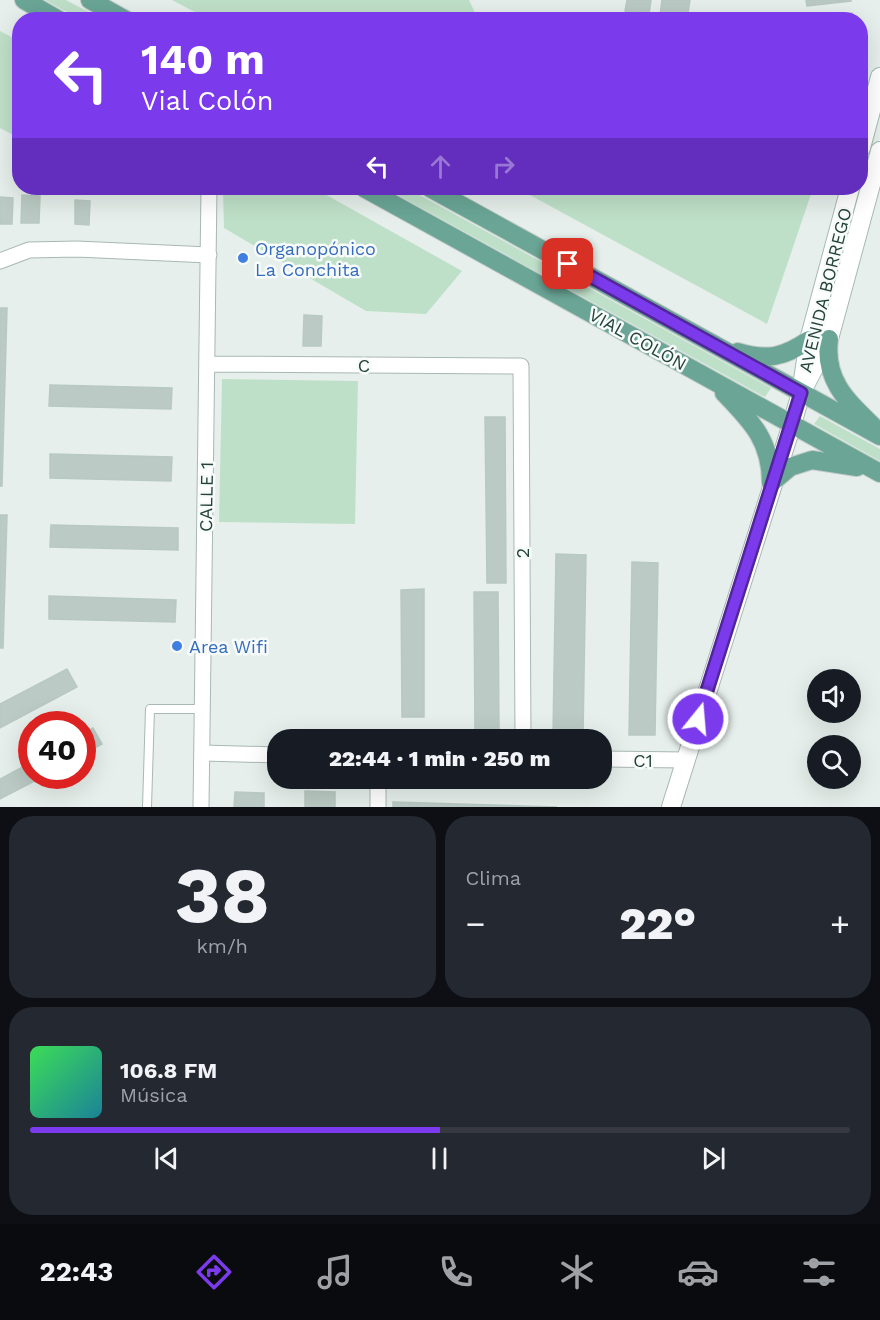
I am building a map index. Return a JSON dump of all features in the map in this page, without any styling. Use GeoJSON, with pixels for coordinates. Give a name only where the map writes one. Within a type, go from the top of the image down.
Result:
{"type":"FeatureCollection","features":[{"type":"Feature","properties":{"kind":"main road"},"geometry":{"type":"LineString","coordinates":[[24,0],[45,12]]}},
{"type":"Feature","properties":{"kind":"main road"},"geometry":{"type":"LineString","coordinates":[[90,0],[112,12]]}},
{"type":"Feature","properties":{"kind":"main road"},"geometry":{"type":"LineString","coordinates":[[868,121],[880,77]]}},
{"type":"Feature","properties":{"kind":"main road","name":"AVENIDA BORREGO"},"geometry":{"type":"LineString","coordinates":[[801,393],[829,339],[880,151]]}},
{"type":"Feature","properties":{"kind":"main road","name":"VIAL COLÓN"},"geometry":{"type":"LineString","coordinates":[[377,195],[880,473]]}},
{"type":"Feature","properties":{"kind":"main road","name":"VIAL COLÓN"},"geometry":{"type":"LineString","coordinates":[[443,195],[801,393],[880,434]]}},
{"type":"Feature","properties":{"kind":"main road","name":"AVENIDA BORREGO"},"geometry":{"type":"LineString","coordinates":[[671,807],[801,393],[809,340],[848,195]]}},
{"type":"Feature","properties":{"kind":"main road"},"geometry":{"type":"LineString","coordinates":[[829,339],[827,356],[833,380],[847,400],[880,434]]}},
{"type":"Feature","properties":{"kind":"main road"},"geometry":{"type":"LineString","coordinates":[[713,344],[748,355],[770,358],[790,353],[809,340]]}},
{"type":"Feature","properties":{"kind":"main road"},"geometry":{"type":"LineString","coordinates":[[712,380],[754,426],[767,449],[771,483]]}},
{"type":"Feature","properties":{"kind":"main road"},"geometry":{"type":"LineString","coordinates":[[771,483],[790,467],[812,460],[841,463],[880,473]]}},
{"type":"Feature","properties":{"kind":"street","name":"CALLE 1"},"geometry":{"type":"LineString","coordinates":[[201,807],[209,195]]}},
{"type":"Feature","properties":{"kind":"street"},"geometry":{"type":"LineString","coordinates":[[0,261],[29,250],[77,249],[208,255]]}},
{"type":"Feature","properties":{"kind":"street","name":"C"},"geometry":{"type":"LineString","coordinates":[[207,364],[521,366]]}},
{"type":"Feature","properties":{"kind":"street","name":"2"},"geometry":{"type":"LineString","coordinates":[[521,366],[523,729]]}},
{"type":"Feature","properties":{"kind":"street"},"geometry":{"type":"LineString","coordinates":[[203,753],[267,754]]}},
{"type":"Feature","properties":{"kind":"street","name":"C1"},"geometry":{"type":"LineString","coordinates":[[612,759],[685,760]]}},
{"type":"Feature","properties":{"kind":"street"},"geometry":{"type":"LineString","coordinates":[[378,789],[378,807]]}},
{"type":"Feature","properties":{"kind":"lane"},"geometry":{"type":"LineString","coordinates":[[147,807],[150,709],[204,709]]}},
{"type":"Feature","properties":{"kind":"green space"},"geometry":{"type":"Polygon","coordinates":[[[45,0],[66,0],[89,12],[67,12],[45,0]]]}},
{"type":"Feature","properties":{"kind":"green space"},"geometry":{"type":"Polygon","coordinates":[[[172,0],[469,0],[475,12],[195,12],[172,0]]]}},
{"type":"Feature","properties":{"kind":"green space"},"geometry":{"type":"Polygon","coordinates":[[[0,31],[12,37],[12,134],[0,128],[0,31]]]}},
{"type":"Feature","properties":{"kind":"green space"},"geometry":{"type":"Polygon","coordinates":[[[223,195],[326,195],[462,271],[426,314],[366,311],[224,228],[223,195]]]}},
{"type":"Feature","properties":{"kind":"green space"},"geometry":{"type":"Polygon","coordinates":[[[398,195],[420,195],[771,388],[765,397],[398,195]]]}},
{"type":"Feature","properties":{"kind":"green space"},"geometry":{"type":"Polygon","coordinates":[[[530,195],[811,195],[767,324],[530,195]]]}},
{"type":"Feature","properties":{"kind":"green space"},"geometry":{"type":"Polygon","coordinates":[[[222,379],[358,381],[355,524],[219,522],[222,379]]]}},
{"type":"Feature","properties":{"kind":"green space"},"geometry":{"type":"Polygon","coordinates":[[[820,416],[880,449],[880,461],[814,424],[820,416]]]}},
{"type":"Feature","properties":{"kind":"building"},"geometry":{"type":"Polygon","coordinates":[[[627,0],[651,0],[649,12],[625,11],[627,0]]]}},
{"type":"Feature","properties":{"kind":"building"},"geometry":{"type":"Polygon","coordinates":[[[662,0],[690,0],[688,12],[660,12],[662,0]]]}},
{"type":"Feature","properties":{"kind":"building"},"geometry":{"type":"Polygon","coordinates":[[[806,0],[851,0],[851,1],[807,6],[806,0]]]}},
{"type":"Feature","properties":{"kind":"building"},"geometry":{"type":"Polygon","coordinates":[[[22,195],[40,196],[39,223],[21,223],[22,195]]]}},
{"type":"Feature","properties":{"kind":"building"},"geometry":{"type":"Polygon","coordinates":[[[0,197],[13,198],[12,224],[0,224],[0,197]]]}},
{"type":"Feature","properties":{"kind":"building"},"geometry":{"type":"Polygon","coordinates":[[[75,200],[90,201],[89,225],[75,224],[75,200]]]}},
{"type":"Feature","properties":{"kind":"building"},"geometry":{"type":"Polygon","coordinates":[[[0,308],[7,308],[2,486],[0,486],[0,308]]]}},
{"type":"Feature","properties":{"kind":"building"},"geometry":{"type":"Polygon","coordinates":[[[304,315],[322,316],[321,346],[303,346],[304,315]]]}},
{"type":"Feature","properties":{"kind":"building"},"geometry":{"type":"Polygon","coordinates":[[[50,385],[172,388],[171,409],[49,406],[50,385]]]}},
{"type":"Feature","properties":{"kind":"building"},"geometry":{"type":"Polygon","coordinates":[[[485,417],[505,417],[506,583],[487,583],[485,417]]]}},
{"type":"Feature","properties":{"kind":"building"},"geometry":{"type":"Polygon","coordinates":[[[50,454],[172,457],[171,481],[50,478],[50,454]]]}},
{"type":"Feature","properties":{"kind":"building"},"geometry":{"type":"Polygon","coordinates":[[[0,515],[7,515],[3,648],[0,648],[0,515]]]}},
{"type":"Feature","properties":{"kind":"building"},"geometry":{"type":"Polygon","coordinates":[[[51,525],[178,528],[178,550],[50,547],[51,525]]]}},
{"type":"Feature","properties":{"kind":"building"},"geometry":{"type":"Polygon","coordinates":[[[556,554],[586,555],[583,729],[553,729],[556,554]]]}},
{"type":"Feature","properties":{"kind":"building"},"geometry":{"type":"Polygon","coordinates":[[[632,562],[658,563],[655,735],[629,735],[632,562]]]}},
{"type":"Feature","properties":{"kind":"building"},"geometry":{"type":"Polygon","coordinates":[[[424,589],[424,717],[402,717],[401,590],[424,589]]]}},
{"type":"Feature","properties":{"kind":"building"},"geometry":{"type":"Polygon","coordinates":[[[474,592],[498,592],[499,729],[475,729],[474,592]]]}},
{"type":"Feature","properties":{"kind":"building"},"geometry":{"type":"Polygon","coordinates":[[[49,596],[176,600],[175,622],[49,619],[49,596]]]}},
{"type":"Feature","properties":{"kind":"building"},"geometry":{"type":"Polygon","coordinates":[[[67,669],[77,687],[32,711],[18,711],[18,718],[0,728],[0,704],[67,669]]]}},
{"type":"Feature","properties":{"kind":"building"},"geometry":{"type":"Polygon","coordinates":[[[96,733],[102,744],[96,747],[96,733]]]}},
{"type":"Feature","properties":{"kind":"building"},"geometry":{"type":"Polygon","coordinates":[[[18,769],[19,789],[0,799],[0,779],[18,769]]]}},
{"type":"Feature","properties":{"kind":"building"},"geometry":{"type":"Polygon","coordinates":[[[305,791],[335,792],[335,807],[305,807],[305,791]]]}},
{"type":"Feature","properties":{"kind":"building"},"geometry":{"type":"Polygon","coordinates":[[[235,792],[264,793],[264,807],[234,807],[235,792]]]}},
{"type":"Feature","properties":{"kind":"building"},"geometry":{"type":"Polygon","coordinates":[[[393,802],[557,807],[393,807],[393,802]]]}},
{"type":"Feature","properties":{"kind":"place","name":"Organopónico La Conchita"},"geometry":{"type":"Point","coordinates":[243,258]}},
{"type":"Feature","properties":{"kind":"place","name":"Area Wifi"},"geometry":{"type":"Point","coordinates":[177,646]}},
{"type":"Feature","properties":{"kind":"route"},"geometry":{"type":"LineString","coordinates":[[568,264],[801,393],[698,719]]}}]}
